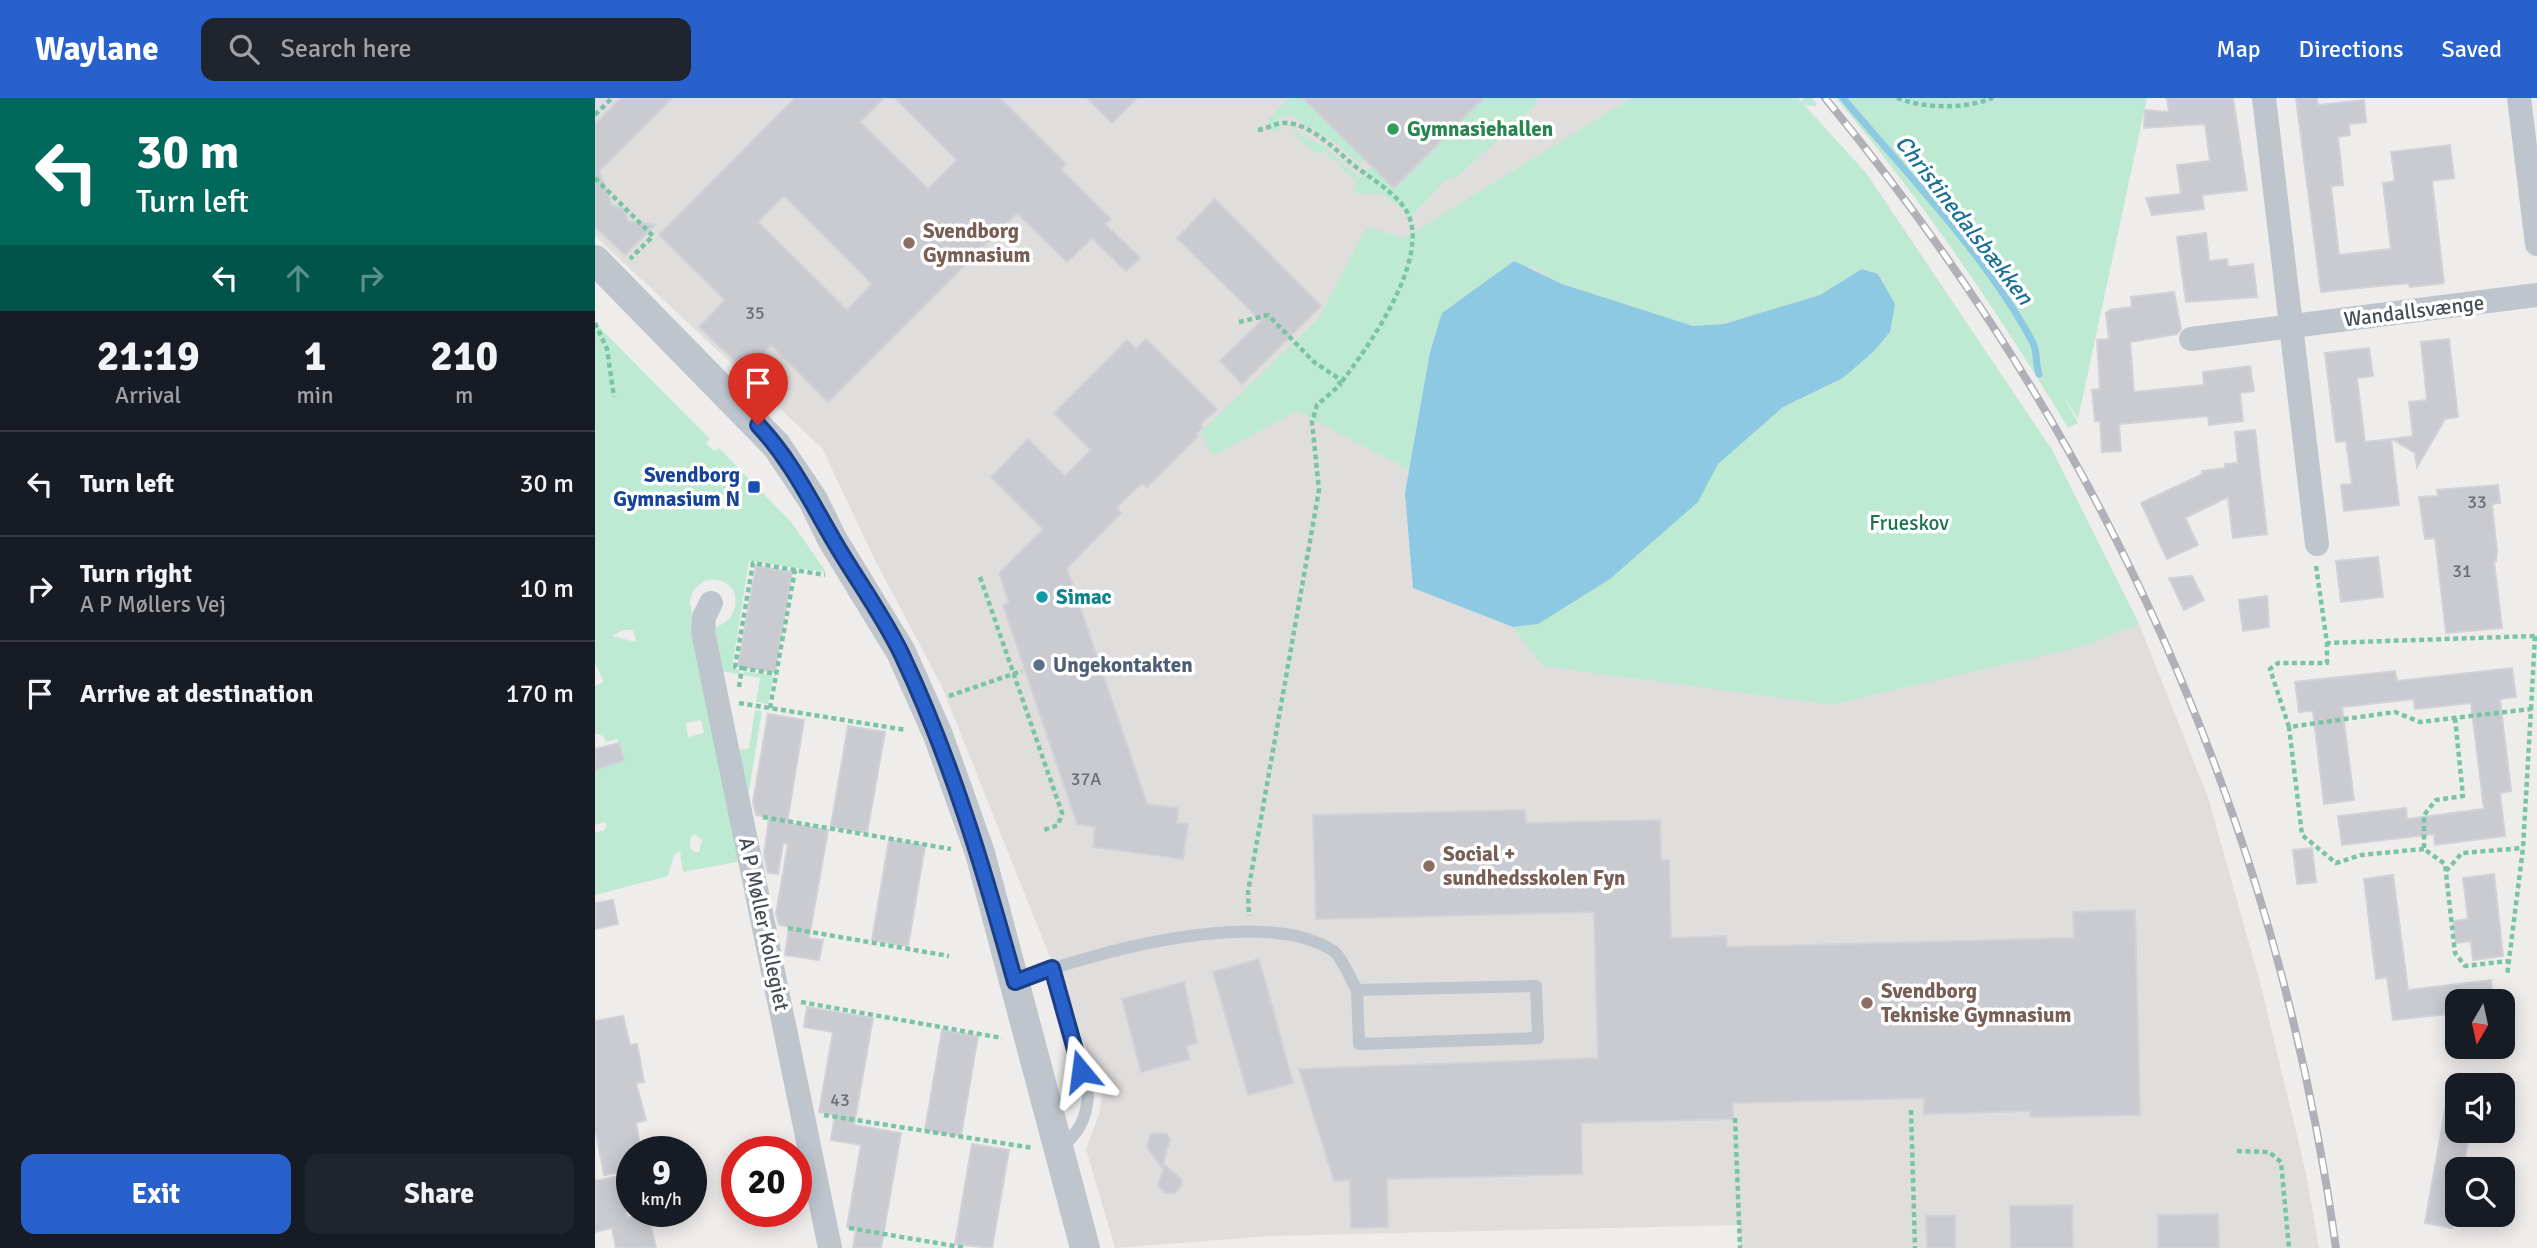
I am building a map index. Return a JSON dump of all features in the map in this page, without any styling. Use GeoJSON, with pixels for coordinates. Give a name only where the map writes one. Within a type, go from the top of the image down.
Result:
{"type":"FeatureCollection","features":[{"type":"Feature","properties":{"kind":"street"},"geometry":{"type":"LineString","coordinates":[[2264,98],[2317,544]]}},
{"type":"Feature","properties":{"kind":"street"},"geometry":{"type":"LineString","coordinates":[[2519,98],[2537,244]]}},
{"type":"Feature","properties":{"kind":"street"},"geometry":{"type":"LineString","coordinates":[[609,263],[776,445],[813,500],[832,539],[894,640],[939,735],[980,853],[1085,1248]]}},
{"type":"Feature","properties":{"kind":"street"},"geometry":{"type":"LineString","coordinates":[[595,286],[767,459],[832,539]]}},
{"type":"Feature","properties":{"kind":"street","name":"Wandallsvænge"},"geometry":{"type":"LineString","coordinates":[[2191,339],[2537,295]]}},
{"type":"Feature","properties":{"kind":"street","name":"A P Møller Kollegiet"},"geometry":{"type":"LineString","coordinates":[[711,603],[702,627],[728,705],[740,813],[780,998],[829,1248]]}},
{"type":"Feature","properties":{"kind":"lane"},"geometry":{"type":"LineString","coordinates":[[1015,982],[1080,959],[1187,937],[1249,931],[1293,933],[1334,951],[1357,990],[1359,1044],[1538,1038],[1536,986],[1357,990]]}},
{"type":"Feature","properties":{"kind":"lane"},"geometry":{"type":"LineString","coordinates":[[1052,968],[1088,1096],[1086,1118],[1079,1132],[1058,1152]]}},
{"type":"Feature","properties":{"kind":"path"},"geometry":{"type":"LineString","coordinates":[[595,115],[612,98]]}},
{"type":"Feature","properties":{"kind":"path"},"geometry":{"type":"LineString","coordinates":[[1897,98],[1916,104],[1949,106],[1993,98]]}},
{"type":"Feature","properties":{"kind":"path"},"geometry":{"type":"LineString","coordinates":[[1249,908],[1248,892],[1319,490],[1312,422],[1317,405],[1340,385],[1378,332],[1395,298],[1412,239],[1410,218],[1398,201],[1320,138],[1287,123],[1258,130]]}},
{"type":"Feature","properties":{"kind":"path"},"geometry":{"type":"LineString","coordinates":[[595,178],[653,236],[609,263]]}},
{"type":"Feature","properties":{"kind":"path"},"geometry":{"type":"LineString","coordinates":[[1239,322],[1268,315],[1314,362],[1338,378],[1340,385]]}},
{"type":"Feature","properties":{"kind":"path"},"geometry":{"type":"LineString","coordinates":[[595,323],[607,349],[614,397]]}},
{"type":"Feature","properties":{"kind":"path"},"geometry":{"type":"LineString","coordinates":[[2317,544],[2315,552],[2327,643],[2327,663],[2278,663],[2270,669],[2289,727],[2302,835],[2336,863],[2361,855],[2424,849],[2445,864],[2455,953],[2465,965],[2509,961]]}},
{"type":"Feature","properties":{"kind":"path"},"geometry":{"type":"LineString","coordinates":[[776,674],[735,667],[753,563],[823,575]]}},
{"type":"Feature","properties":{"kind":"path"},"geometry":{"type":"LineString","coordinates":[[770,708],[795,570]]}},
{"type":"Feature","properties":{"kind":"path"},"geometry":{"type":"LineString","coordinates":[[980,577],[1062,813],[1058,825],[1044,830]]}},
{"type":"Feature","properties":{"kind":"path"},"geometry":{"type":"LineString","coordinates":[[2327,643],[2536,636],[2523,848],[2507,976]]}},
{"type":"Feature","properties":{"kind":"path"},"geometry":{"type":"LineString","coordinates":[[742,668],[728,705],[770,708],[939,735]]}},
{"type":"Feature","properties":{"kind":"path"},"geometry":{"type":"LineString","coordinates":[[925,705],[1022,671]]}},
{"type":"Feature","properties":{"kind":"path"},"geometry":{"type":"LineString","coordinates":[[2289,727],[2395,712],[2420,722],[2531,709]]}},
{"type":"Feature","properties":{"kind":"path"},"geometry":{"type":"LineString","coordinates":[[2424,849],[2424,815],[2435,800],[2463,796],[2455,718]]}},
{"type":"Feature","properties":{"kind":"path"},"geometry":{"type":"LineString","coordinates":[[740,813],[980,853]]}},
{"type":"Feature","properties":{"kind":"path"},"geometry":{"type":"LineString","coordinates":[[2447,872],[2462,853],[2523,848]]}},
{"type":"Feature","properties":{"kind":"path"},"geometry":{"type":"LineString","coordinates":[[763,924],[949,957]]}},
{"type":"Feature","properties":{"kind":"path"},"geometry":{"type":"LineString","coordinates":[[780,998],[1031,1043]]}},
{"type":"Feature","properties":{"kind":"path"},"geometry":{"type":"LineString","coordinates":[[1911,1110],[1915,1248]]}},
{"type":"Feature","properties":{"kind":"path"},"geometry":{"type":"LineString","coordinates":[[803,1112],[1058,1152]]}},
{"type":"Feature","properties":{"kind":"path"},"geometry":{"type":"LineString","coordinates":[[1735,1118],[1740,1248]]}},
{"type":"Feature","properties":{"kind":"path"},"geometry":{"type":"LineString","coordinates":[[2237,1151],[2269,1152],[2281,1162],[2289,1248]]}},
{"type":"Feature","properties":{"kind":"path"},"geometry":{"type":"LineString","coordinates":[[825,1223],[966,1248]]}},
{"type":"Feature","properties":{"kind":"shaded area"},"geometry":{"type":"Polygon","coordinates":[[[595,98],[1798,98],[1866,173],[2052,450],[2139,624],[2208,797],[2261,986],[2306,1173],[2319,1248],[1740,1248],[1739,1225],[1271,1236],[1115,1248],[1086,1149],[1099,1114],[1103,1090],[942,687],[874,558],[822,448],[595,236],[595,98]]]}},
{"type":"Feature","properties":{"kind":"green space"},"geometry":{"type":"Polygon","coordinates":[[[1289,98],[1303,98],[1365,159],[1360,164],[1332,141],[1290,115],[1278,118],[1280,127],[1275,133],[1270,128],[1268,117],[1289,98]]]}},
{"type":"Feature","properties":{"kind":"green space"},"geometry":{"type":"Polygon","coordinates":[[[1484,98],[1539,98],[1534,107],[1458,176],[1447,179],[1410,218],[1402,208],[1382,194],[1358,194],[1354,188],[1357,181],[1340,167],[1339,161],[1332,161],[1324,151],[1315,154],[1289,128],[1325,147],[1360,178],[1372,166],[1394,188],[1484,98]]]}},
{"type":"Feature","properties":{"kind":"green space","name":"Frueskov"},"geometry":{"type":"Polygon","coordinates":[[[1631,98],[1798,98],[1802,102],[1803,98],[1812,98],[1817,104],[1815,106],[1804,105],[1866,173],[2052,450],[2139,624],[2083,646],[1831,705],[1542,666],[1513,627],[1538,624],[1698,502],[1717,464],[1783,407],[1843,378],[1890,332],[1884,280],[1878,274],[1863,269],[1820,295],[1724,324],[1693,326],[1562,284],[1531,266],[1442,314],[1430,352],[1409,470],[1297,411],[1213,456],[1201,432],[1318,319],[1367,227],[1404,238],[1631,98]]]}},
{"type":"Feature","properties":{"kind":"green space"},"geometry":{"type":"Polygon","coordinates":[[[1836,98],[2147,98],[2078,419],[2064,396],[2078,423],[2068,428],[1958,258],[1899,177],[1836,98]]]}},
{"type":"Feature","properties":{"kind":"green space"},"geometry":{"type":"Polygon","coordinates":[[[595,323],[710,439],[706,443],[714,451],[719,448],[751,481],[748,485],[756,493],[760,490],[792,523],[826,572],[749,561],[732,668],[740,670],[739,674],[719,671],[711,629],[732,616],[735,605],[734,591],[722,581],[714,579],[701,583],[692,594],[690,603],[742,861],[683,872],[680,851],[674,855],[668,876],[595,895],[595,832],[603,831],[607,825],[605,822],[595,825],[595,770],[624,760],[617,739],[606,742],[603,736],[595,733],[595,686],[604,682],[595,663],[595,323]],[[623,630],[612,636],[636,642],[633,630],[623,630]],[[701,720],[686,723],[688,737],[704,733],[701,720]],[[695,834],[691,837],[690,847],[694,852],[699,852],[702,840],[695,834]]]}},
{"type":"Feature","properties":{"kind":"green space"},"geometry":{"type":"Polygon","coordinates":[[[744,671],[773,676],[768,704],[756,702],[760,678],[743,675],[744,671]]]}},
{"type":"Feature","properties":{"kind":"green space"},"geometry":{"type":"Polygon","coordinates":[[[755,710],[762,711],[746,809],[735,751],[749,748],[755,710]]]}},
{"type":"Feature","properties":{"kind":"water"},"geometry":{"type":"Polygon","coordinates":[[[1514,261],[1562,284],[1693,326],[1724,324],[1820,295],[1862,269],[1878,274],[1895,304],[1890,332],[1873,352],[1843,378],[1783,407],[1718,464],[1698,502],[1610,579],[1538,624],[1513,627],[1413,588],[1405,493],[1430,352],[1442,313],[1514,261]]]}},
{"type":"Feature","properties":{"kind":"building"},"geometry":{"type":"Polygon","coordinates":[[[621,98],[672,98],[599,171],[612,205],[624,209],[628,221],[655,225],[625,255],[595,227],[595,124],[621,98]]]}},
{"type":"Feature","properties":{"kind":"building","name":"Svendborg Gymnasium"},"geometry":{"type":"Polygon","coordinates":[[[795,98],[884,98],[860,122],[928,189],[957,160],[895,98],[1000,98],[1066,164],[1061,169],[1111,219],[1105,224],[1140,258],[1126,271],[1092,238],[1067,262],[1017,213],[828,402],[771,345],[747,372],[699,327],[725,300],[659,235],[795,98]],[[784,196],[758,222],[847,310],[872,284],[784,196]]]}},
{"type":"Feature","properties":{"kind":"building"},"geometry":{"type":"Polygon","coordinates":[[[1087,98],[1137,98],[1112,123],[1087,98]]]}},
{"type":"Feature","properties":{"kind":"building","name":"Gymnasiehallen"},"geometry":{"type":"Polygon","coordinates":[[[1303,98],[1484,98],[1394,188],[1303,98]]]}},
{"type":"Feature","properties":{"kind":"building"},"geometry":{"type":"Polygon","coordinates":[[[2167,98],[2233,98],[2247,190],[2202,195],[2204,209],[2152,215],[2146,198],[2181,194],[2177,165],[2210,161],[2205,124],[2144,128],[2145,110],[2169,112],[2167,98]]]}},
{"type":"Feature","properties":{"kind":"building"},"geometry":{"type":"Polygon","coordinates":[[[2296,98],[2317,98],[2318,105],[2364,100],[2366,122],[2349,124],[2350,135],[2338,137],[2343,185],[2331,186],[2339,255],[2391,249],[2383,183],[2395,181],[2391,152],[2450,145],[2454,178],[2432,181],[2444,283],[2410,287],[2409,283],[2321,292],[2296,98]]]}},
{"type":"Feature","properties":{"kind":"building"},"geometry":{"type":"Polygon","coordinates":[[[1215,199],[1321,306],[1242,384],[1220,361],[1261,321],[1177,238],[1215,199]]]}},
{"type":"Feature","properties":{"kind":"building"},"geometry":{"type":"Polygon","coordinates":[[[2206,233],[2209,261],[2227,259],[2228,267],[2253,264],[2257,297],[2186,302],[2177,237],[2206,233]]]}},
{"type":"Feature","properties":{"kind":"building"},"geometry":{"type":"Polygon","coordinates":[[[2174,292],[2181,329],[2177,334],[2130,342],[2134,392],[2204,385],[2203,372],[2250,366],[2254,391],[2240,393],[2243,421],[2209,425],[2208,416],[2119,424],[2121,451],[2102,452],[2100,421],[2095,421],[2092,390],[2100,389],[2097,340],[2109,339],[2106,313],[2132,307],[2131,297],[2174,292]]]}},
{"type":"Feature","properties":{"kind":"building","name":"Simac"},"geometry":{"type":"Polygon","coordinates":[[[1146,339],[1217,409],[1200,425],[1202,428],[1196,434],[1198,436],[1147,487],[1142,483],[1116,508],[1121,513],[1067,568],[1147,804],[1178,808],[1177,823],[1188,824],[1183,859],[1093,847],[1095,827],[1077,824],[1003,605],[1009,603],[999,573],[1043,529],[991,477],[1028,439],[1065,476],[1091,450],[1054,413],[1127,340],[1136,349],[1146,339]]]}},
{"type":"Feature","properties":{"kind":"building"},"geometry":{"type":"Polygon","coordinates":[[[2449,339],[2458,417],[2445,419],[2417,467],[2415,453],[2392,439],[2413,436],[2409,402],[2427,400],[2421,342],[2449,339]]]}},
{"type":"Feature","properties":{"kind":"building"},"geometry":{"type":"Polygon","coordinates":[[[2369,348],[2373,376],[2357,378],[2365,442],[2391,439],[2399,505],[2344,511],[2341,485],[2352,484],[2346,441],[2336,442],[2325,353],[2369,348]]]}},
{"type":"Feature","properties":{"kind":"building"},"geometry":{"type":"Polygon","coordinates":[[[2255,430],[2267,534],[2233,538],[2228,497],[2185,518],[2198,545],[2167,559],[2141,503],[2203,474],[2202,471],[2238,463],[2235,432],[2255,430]]]}},
{"type":"Feature","properties":{"kind":"building"},"geometry":{"type":"Polygon","coordinates":[[[2498,485],[2500,503],[2492,504],[2497,551],[2494,561],[2502,628],[2446,633],[2435,538],[2425,539],[2419,497],[2438,496],[2437,490],[2498,485]]]}},
{"type":"Feature","properties":{"kind":"building"},"geometry":{"type":"Polygon","coordinates":[[[2378,557],[2383,597],[2341,602],[2336,561],[2378,557]]]}},
{"type":"Feature","properties":{"kind":"building"},"geometry":{"type":"Polygon","coordinates":[[[756,566],[792,572],[775,672],[738,666],[756,566]]]}},
{"type":"Feature","properties":{"kind":"building"},"geometry":{"type":"Polygon","coordinates":[[[2192,576],[2204,600],[2184,610],[2169,578],[2192,576]]]}},
{"type":"Feature","properties":{"kind":"building"},"geometry":{"type":"Polygon","coordinates":[[[2267,596],[2269,627],[2243,631],[2239,600],[2267,596]]]}},
{"type":"Feature","properties":{"kind":"building"},"geometry":{"type":"Polygon","coordinates":[[[2512,668],[2516,697],[2500,699],[2511,791],[2500,793],[2505,836],[2435,845],[2434,834],[2342,845],[2338,816],[2406,808],[2407,819],[2484,809],[2471,703],[2415,709],[2414,699],[2342,707],[2354,800],[2324,804],[2313,711],[2299,712],[2295,682],[2395,671],[2397,681],[2512,668]]]}},
{"type":"Feature","properties":{"kind":"building"},"geometry":{"type":"Polygon","coordinates":[[[768,714],[804,720],[787,823],[828,830],[809,938],[823,940],[819,960],[785,955],[789,927],[779,925],[776,914],[788,844],[783,843],[778,874],[768,873],[764,855],[769,817],[756,815],[753,802],[768,714]]]}},
{"type":"Feature","properties":{"kind":"building"},"geometry":{"type":"Polygon","coordinates":[[[848,726],[885,732],[867,833],[831,826],[848,726]]]}},
{"type":"Feature","properties":{"kind":"building"},"geometry":{"type":"Polygon","coordinates":[[[619,743],[624,760],[595,770],[595,749],[619,743]]]}},
{"type":"Feature","properties":{"kind":"building","name":"Svendborg Tekniske Gymnasium"},"geometry":{"type":"Polygon","coordinates":[[[1525,810],[1526,823],[1660,820],[1661,860],[1669,860],[1671,938],[1726,936],[1727,947],[2074,938],[2073,912],[2135,910],[2140,1115],[2030,1117],[2030,1111],[1924,1114],[1924,1098],[1733,1103],[1733,1119],[1581,1123],[1582,1174],[1387,1179],[1388,1227],[1351,1228],[1350,1180],[1334,1181],[1299,1069],[1598,1058],[1594,912],[1316,919],[1313,815],[1525,810]]]}},
{"type":"Feature","properties":{"kind":"building"},"geometry":{"type":"Polygon","coordinates":[[[889,840],[925,846],[908,946],[872,940],[889,840]]]}},
{"type":"Feature","properties":{"kind":"building"},"geometry":{"type":"Polygon","coordinates":[[[2312,848],[2316,882],[2297,884],[2293,850],[2312,848]]]}},
{"type":"Feature","properties":{"kind":"building"},"geometry":{"type":"Polygon","coordinates":[[[2494,874],[2503,956],[2473,960],[2471,941],[2456,943],[2453,921],[2468,919],[2463,878],[2494,874]]]}},
{"type":"Feature","properties":{"kind":"building"},"geometry":{"type":"Polygon","coordinates":[[[2393,875],[2408,990],[2491,980],[2492,989],[2445,989],[2445,1014],[2393,1020],[2387,977],[2376,979],[2364,879],[2393,875]]]}},
{"type":"Feature","properties":{"kind":"building"},"geometry":{"type":"Polygon","coordinates":[[[613,900],[618,924],[595,929],[595,903],[613,900]]]}},
{"type":"Feature","properties":{"kind":"building"},"geometry":{"type":"Polygon","coordinates":[[[1259,959],[1293,1083],[1248,1095],[1213,972],[1259,959]]]}},
{"type":"Feature","properties":{"kind":"building"},"geometry":{"type":"Polygon","coordinates":[[[1184,982],[1197,1043],[1186,1046],[1190,1059],[1141,1072],[1122,999],[1184,982]]]}},
{"type":"Feature","properties":{"kind":"building"},"geometry":{"type":"Polygon","coordinates":[[[807,1007],[873,1018],[854,1125],[901,1133],[881,1248],[853,1248],[856,1229],[847,1227],[861,1145],[831,1140],[835,1115],[819,1112],[833,1032],[804,1027],[807,1007]]]}},
{"type":"Feature","properties":{"kind":"building"},"geometry":{"type":"Polygon","coordinates":[[[623,1016],[630,1045],[637,1044],[644,1082],[636,1083],[646,1120],[636,1123],[638,1136],[616,1136],[616,1173],[604,1175],[595,1127],[595,1021],[623,1016]]]}},
{"type":"Feature","properties":{"kind":"building"},"geometry":{"type":"Polygon","coordinates":[[[942,1030],[978,1036],[961,1136],[925,1130],[942,1030]]]}},
{"type":"Feature","properties":{"kind":"building"},"geometry":{"type":"Polygon","coordinates":[[[2445,1110],[2445,1143],[2468,1143],[2465,1157],[2445,1157],[2445,1227],[2425,1223],[2445,1110]]]}},
{"type":"Feature","properties":{"kind":"building"},"geometry":{"type":"Polygon","coordinates":[[[1167,1134],[1170,1139],[1162,1168],[1147,1147],[1150,1135],[1167,1134]]]}},
{"type":"Feature","properties":{"kind":"building"},"geometry":{"type":"Polygon","coordinates":[[[972,1144],[1009,1150],[992,1248],[955,1244],[972,1144]]]}},
{"type":"Feature","properties":{"kind":"building"},"geometry":{"type":"Polygon","coordinates":[[[1165,1165],[1181,1179],[1182,1185],[1175,1193],[1165,1193],[1158,1185],[1165,1165]]]}},
{"type":"Feature","properties":{"kind":"building"},"geometry":{"type":"Polygon","coordinates":[[[616,1177],[616,1227],[651,1227],[656,1248],[616,1248],[612,1228],[595,1232],[595,1181],[616,1177]]]}},
{"type":"Feature","properties":{"kind":"building"},"geometry":{"type":"Polygon","coordinates":[[[2072,1205],[2073,1248],[2011,1248],[2010,1206],[2072,1205]]]}},
{"type":"Feature","properties":{"kind":"building"},"geometry":{"type":"Polygon","coordinates":[[[2218,1214],[2219,1248],[2158,1248],[2158,1215],[2218,1214]]]}},
{"type":"Feature","properties":{"kind":"building"},"geometry":{"type":"Polygon","coordinates":[[[1926,1216],[1955,1216],[1955,1248],[1927,1248],[1926,1216]]]}},
{"type":"Feature","properties":{"kind":"waterway","name":"Christinedalsbækken"},"geometry":{"type":"LineString","coordinates":[[1843,98],[1944,216],[1993,279],[2033,343],[2039,374]]}},
{"type":"Feature","properties":{"kind":"railway"},"geometry":{"type":"LineString","coordinates":[[1825,98],[1924,226],[2014,359],[2093,496],[2162,637],[2221,782],[2270,933],[2308,1088],[2336,1248]]}},
{"type":"Feature","properties":{"kind":"place","name":"Gymnasiehallen"},"geometry":{"type":"Point","coordinates":[1393,129]}},
{"type":"Feature","properties":{"kind":"place","name":"Svendborg Gymnasium"},"geometry":{"type":"Point","coordinates":[909,243]}},
{"type":"Feature","properties":{"kind":"place","name":"Svendborg Gymnasium N"},"geometry":{"type":"Point","coordinates":[754,487]}},
{"type":"Feature","properties":{"kind":"place","name":"Simac"},"geometry":{"type":"Point","coordinates":[1042,597]}},
{"type":"Feature","properties":{"kind":"place","name":"Ungekontakten"},"geometry":{"type":"Point","coordinates":[1039,665]}},
{"type":"Feature","properties":{"kind":"place","name":"Social + sundhedsskolen Fyn"},"geometry":{"type":"Point","coordinates":[1429,866]}},
{"type":"Feature","properties":{"kind":"place","name":"Svendborg Tekniske Gymnasium"},"geometry":{"type":"Point","coordinates":[1867,1003]}},
{"type":"Feature","properties":{"kind":"route"},"geometry":{"type":"LineString","coordinates":[[758,425],[803,483],[832,539],[901,652],[939,735],[960,794],[980,853],[1015,982],[1052,968],[1081,1071]]}}]}
